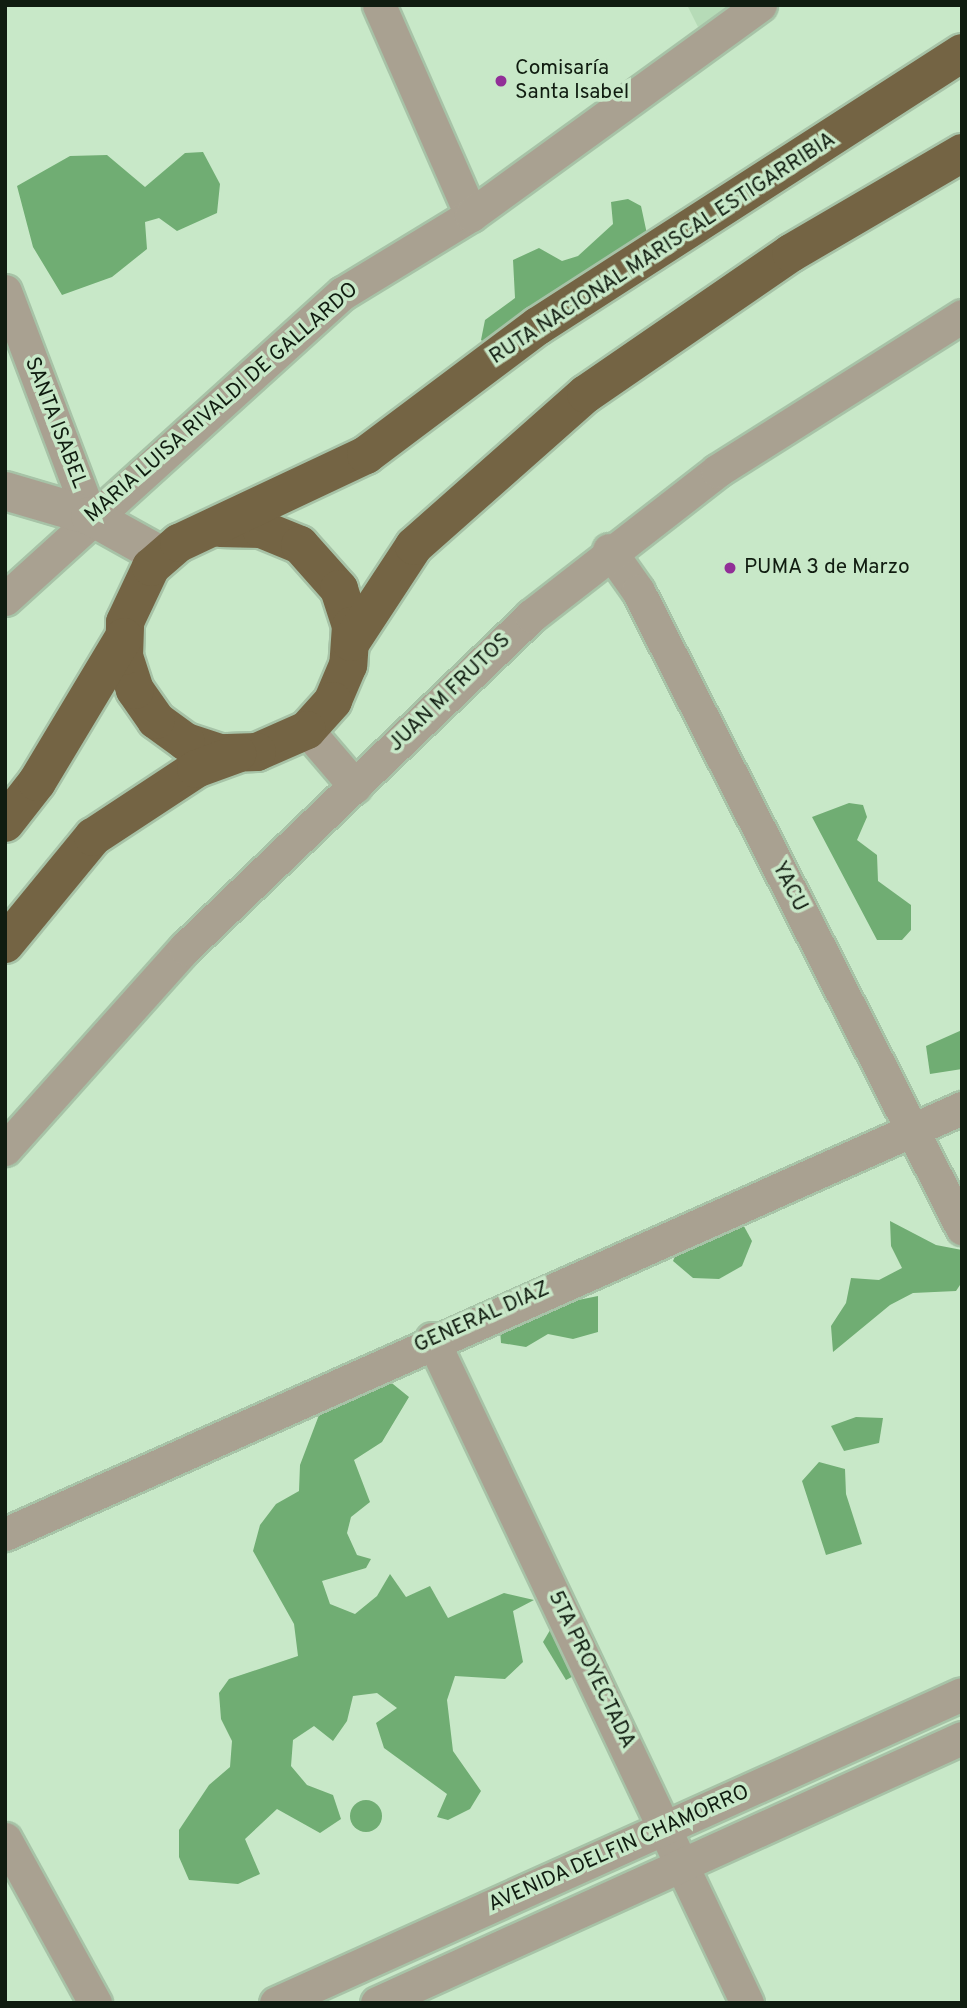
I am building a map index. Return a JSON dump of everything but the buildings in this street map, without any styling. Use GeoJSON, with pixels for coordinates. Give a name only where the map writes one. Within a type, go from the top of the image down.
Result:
{"type":"FeatureCollection","features":[{"type":"Feature","properties":{"kind":"highway","name":"RUTA NACIONAL MARISCAL ESTIGARRIBIA"},"geometry":{"type":"LineString","coordinates":[[220,528],[366,455],[538,326],[962,53]]}},
{"type":"Feature","properties":{"kind":"highway"},"geometry":{"type":"LineString","coordinates":[[5,944],[103,829],[196,769],[239,754],[275,748],[307,730],[343,683],[351,642],[414,546],[586,394],[791,253],[962,153]]}},
{"type":"Feature","properties":{"kind":"highway"},"geometry":{"type":"LineString","coordinates":[[5,823],[37,782],[124,637],[134,593],[162,556],[220,528],[271,532],[316,558],[339,589],[351,642]]}},
{"type":"Feature","properties":{"kind":"highway"},"geometry":{"type":"LineString","coordinates":[[124,637],[128,674],[156,720],[186,742],[239,754]]}},
{"type":"Feature","properties":{"kind":"street"},"geometry":{"type":"LineString","coordinates":[[379,5],[471,215]]}},
{"type":"Feature","properties":{"kind":"street","name":"MARIA LUISA RIVALDI DE GALLARDO"},"geometry":{"type":"LineString","coordinates":[[5,599],[90,516],[343,293],[471,215],[760,5]]}},
{"type":"Feature","properties":{"kind":"street","name":"SANTA ISABEL"},"geometry":{"type":"LineString","coordinates":[[5,291],[90,516]]}},
{"type":"Feature","properties":{"kind":"street","name":"JUAN M FRUTOS"},"geometry":{"type":"LineString","coordinates":[[5,1149],[185,948],[355,786],[482,659],[609,550],[717,471],[962,316]]}},
{"type":"Feature","properties":{"kind":"street"},"geometry":{"type":"LineString","coordinates":[[5,491],[90,516],[162,556]]}},
{"type":"Feature","properties":{"kind":"street","name":"YACU"},"geometry":{"type":"LineString","coordinates":[[609,550],[638,591],[962,1228]]}},
{"type":"Feature","properties":{"kind":"street"},"geometry":{"type":"LineString","coordinates":[[307,730],[355,786]]}},
{"type":"Feature","properties":{"kind":"street","name":"GENERAL DIAZ"},"geometry":{"type":"LineString","coordinates":[[5,1534],[432,1339],[962,1108]]}},
{"type":"Feature","properties":{"kind":"street","name":"5TA PROYECTADA"},"geometry":{"type":"LineString","coordinates":[[432,1339],[666,1827],[747,2003]]}},
{"type":"Feature","properties":{"kind":"street","name":"AVENIDA DELFIN CHAMORRO"},"geometry":{"type":"LineString","coordinates":[[276,2003],[962,1694]]}},
{"type":"Feature","properties":{"kind":"street","name":"AVENIDA DELFIN CHAMORRO"},"geometry":{"type":"LineString","coordinates":[[377,2003],[962,1738]]}},
{"type":"Feature","properties":{"kind":"street"},"geometry":{"type":"LineString","coordinates":[[5,1839],[95,2003]]}},
{"type":"Feature","properties":{"kind":"shaded area"},"geometry":{"type":"Polygon","coordinates":[[[687,5],[744,5],[698,27],[687,5]]]}},
{"type":"Feature","properties":{"kind":"green space"},"geometry":{"type":"Polygon","coordinates":[[[203,152],[220,184],[217,213],[177,231],[159,218],[145,222],[147,249],[112,277],[62,295],[33,247],[17,186],[70,156],[107,155],[145,187],[185,153],[203,152]]]}},
{"type":"Feature","properties":{"kind":"green space"},"geometry":{"type":"Polygon","coordinates":[[[628,199],[641,206],[647,234],[491,348],[481,340],[485,320],[515,298],[513,260],[539,248],[562,261],[578,256],[613,224],[611,202],[628,199]]]}},
{"type":"Feature","properties":{"kind":"green space"},"geometry":{"type":"Polygon","coordinates":[[[849,803],[863,805],[867,817],[857,840],[877,855],[878,881],[911,905],[911,930],[902,940],[877,940],[812,817],[849,803]]]}},
{"type":"Feature","properties":{"kind":"green space"},"geometry":{"type":"Polygon","coordinates":[[[962,1030],[962,1069],[930,1074],[926,1046],[962,1030]]]}},
{"type":"Feature","properties":{"kind":"green space"},"geometry":{"type":"Polygon","coordinates":[[[740,1219],[752,1241],[742,1266],[719,1279],[693,1278],[673,1261],[690,1220],[740,1219]]]}},
{"type":"Feature","properties":{"kind":"green space"},"geometry":{"type":"Polygon","coordinates":[[[890,1221],[936,1245],[962,1250],[962,1282],[956,1291],[913,1293],[890,1305],[833,1352],[831,1326],[846,1303],[851,1278],[879,1280],[902,1268],[891,1246],[890,1221]]]}},
{"type":"Feature","properties":{"kind":"green space"},"geometry":{"type":"Polygon","coordinates":[[[598,1296],[598,1332],[573,1339],[548,1334],[526,1347],[501,1343],[499,1316],[598,1296]]]}},
{"type":"Feature","properties":{"kind":"green space"},"geometry":{"type":"Polygon","coordinates":[[[388,1380],[409,1397],[382,1442],[354,1460],[370,1502],[351,1517],[347,1533],[357,1555],[371,1559],[366,1568],[322,1581],[330,1604],[355,1614],[377,1596],[390,1574],[406,1597],[430,1586],[448,1618],[504,1593],[534,1600],[513,1611],[523,1662],[505,1679],[455,1676],[447,1700],[453,1751],[481,1791],[470,1809],[448,1820],[437,1817],[447,1794],[384,1748],[376,1723],[397,1708],[377,1693],[353,1696],[347,1721],[333,1741],[314,1726],[293,1740],[291,1766],[307,1785],[333,1795],[341,1819],[320,1833],[277,1809],[245,1839],[260,1874],[238,1884],[189,1880],[179,1857],[179,1830],[209,1785],[230,1767],[232,1741],[221,1719],[219,1693],[229,1679],[298,1656],[294,1624],[253,1551],[260,1525],[276,1504],[299,1491],[300,1465],[319,1415],[388,1380]]]}},
{"type":"Feature","properties":{"kind":"green space"},"geometry":{"type":"Polygon","coordinates":[[[856,1417],[883,1418],[879,1443],[844,1451],[831,1426],[856,1417]]]}},
{"type":"Feature","properties":{"kind":"green space"},"geometry":{"type":"Polygon","coordinates":[[[819,1462],[845,1469],[846,1494],[862,1544],[826,1555],[802,1481],[819,1462]]]}},
{"type":"Feature","properties":{"kind":"green space"},"geometry":{"type":"Polygon","coordinates":[[[583,1618],[592,1641],[589,1668],[566,1680],[543,1642],[556,1620],[583,1618]]]}},
{"type":"Feature","properties":{"kind":"green space"},"geometry":{"type":"Polygon","coordinates":[[[366,1800],[377,1805],[382,1816],[377,1827],[366,1832],[355,1827],[350,1816],[355,1805],[366,1800]]]}},
{"type":"Feature","properties":{"kind":"place","name":"Comisaría Santa Isabel"},"geometry":{"type":"Point","coordinates":[501,81]}},
{"type":"Feature","properties":{"kind":"place","name":"PUMA 3 de Marzo"},"geometry":{"type":"Point","coordinates":[730,568]}}]}
